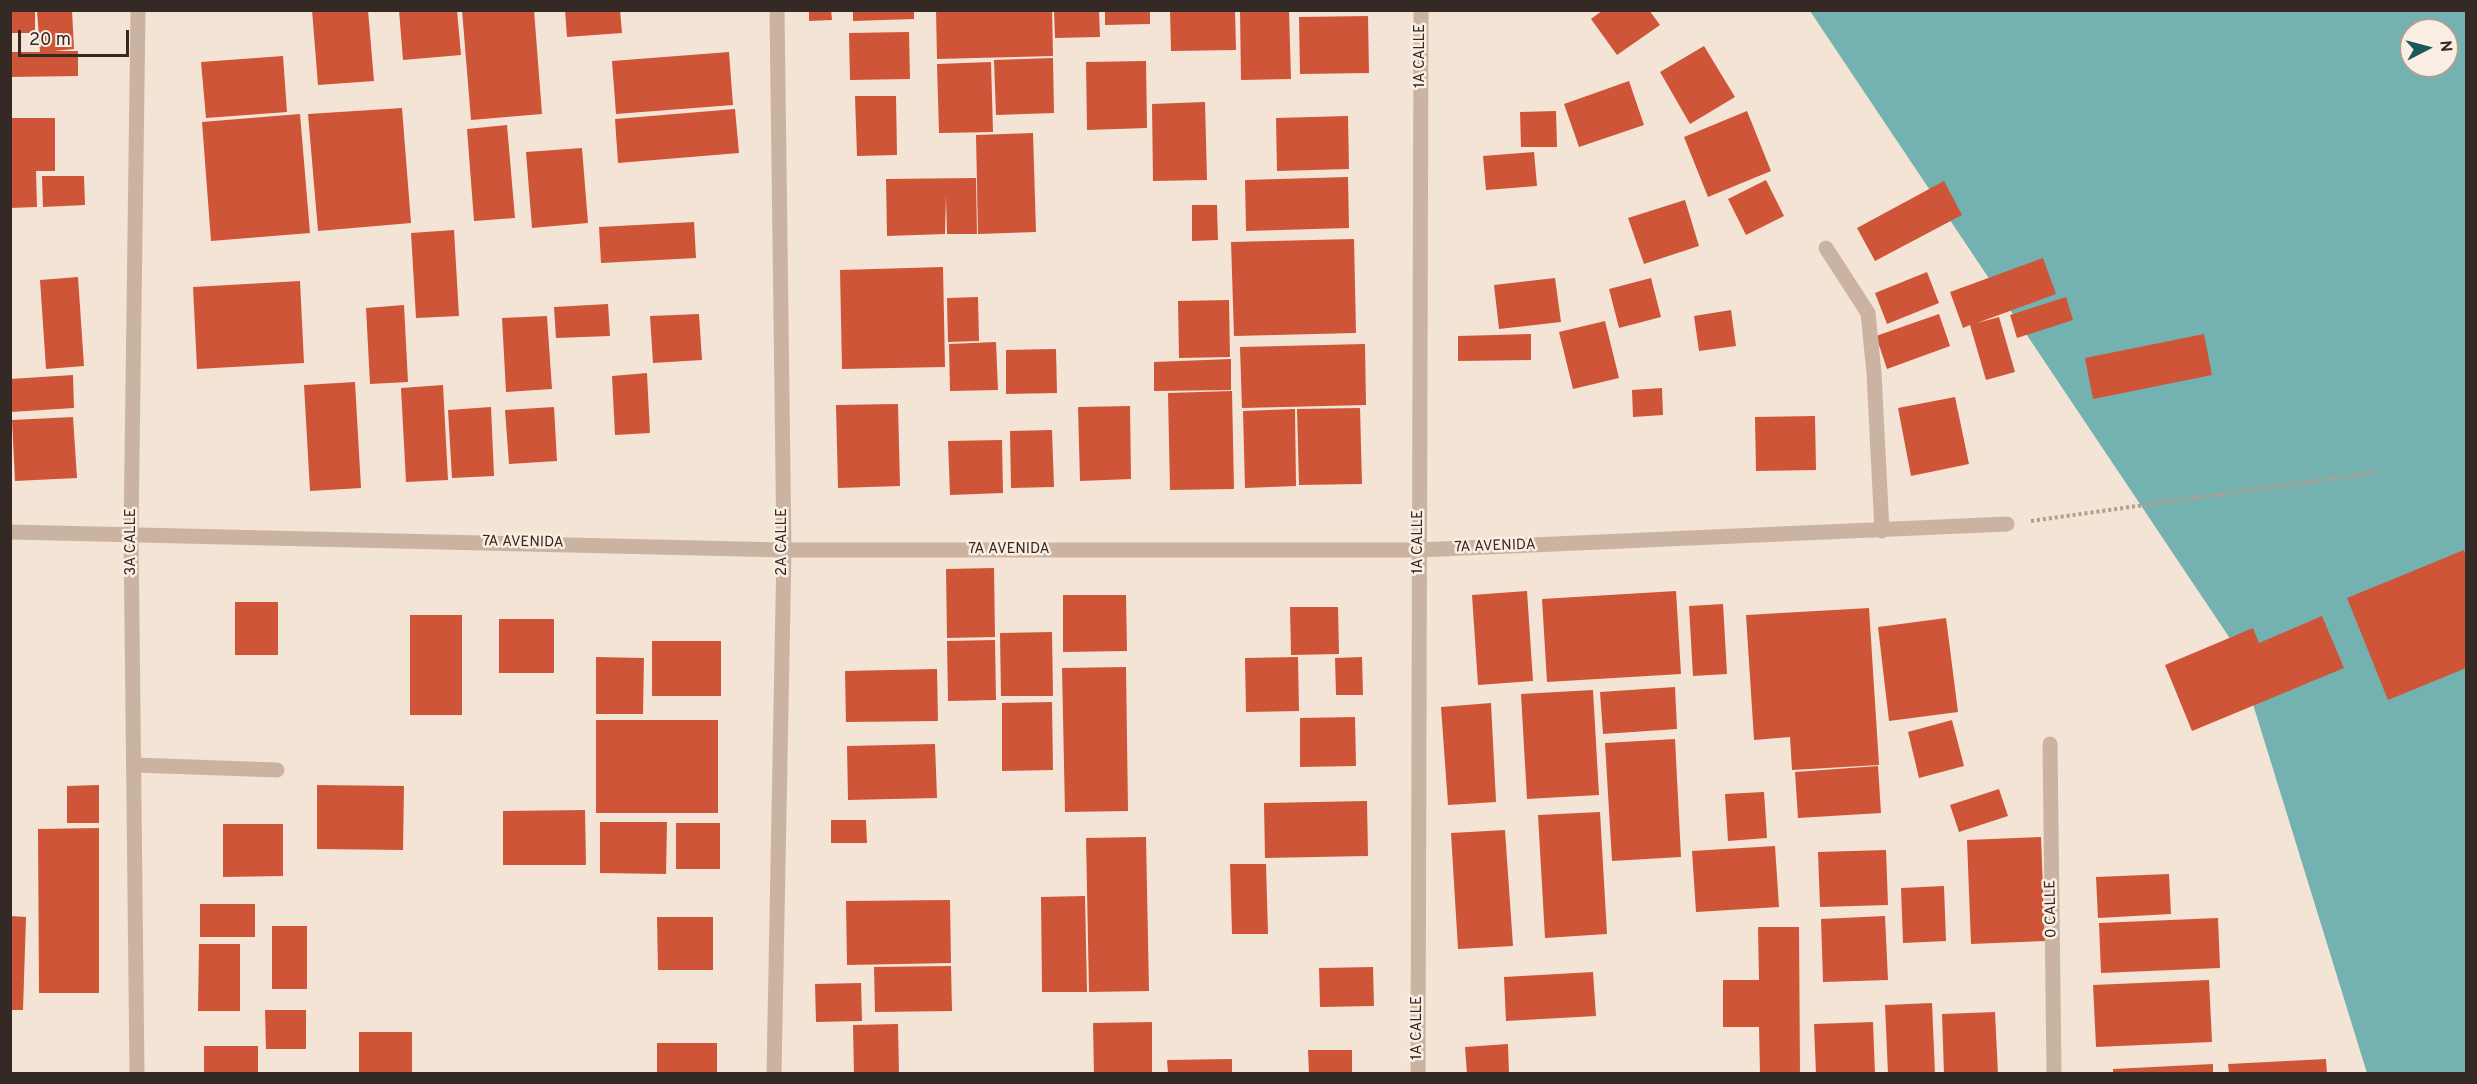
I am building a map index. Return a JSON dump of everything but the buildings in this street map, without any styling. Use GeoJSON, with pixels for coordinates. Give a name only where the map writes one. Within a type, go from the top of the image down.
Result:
{"type":"FeatureCollection","features":[{"type":"Feature","properties":{"kind":"street","name":"3A CALLE"},"geometry":{"type":"LineString","coordinates":[[137,1074],[132,533],[138,10]]}},
{"type":"Feature","properties":{"kind":"street","name":"2A CALLE"},"geometry":{"type":"LineString","coordinates":[[774,1074],[784,550],[777,10]]}},
{"type":"Feature","properties":{"kind":"street","name":"1A CALLE"},"geometry":{"type":"LineString","coordinates":[[1418,1074],[1421,10]]}},
{"type":"Feature","properties":{"kind":"street"},"geometry":{"type":"LineString","coordinates":[[1826,248],[1868,313],[1874,373],[1882,531]]}},
{"type":"Feature","properties":{"kind":"street","name":"7A AVENIDA"},"geometry":{"type":"LineString","coordinates":[[10,532],[132,533],[784,550],[1419,550],[2007,524]]}},
{"type":"Feature","properties":{"kind":"street","name":"0 CALLE"},"geometry":{"type":"LineString","coordinates":[[2050,744],[2054,1074]]}},
{"type":"Feature","properties":{"kind":"street"},"geometry":{"type":"LineString","coordinates":[[135,765],[277,770]]}},
{"type":"Feature","properties":{"kind":"path"},"geometry":{"type":"LineString","coordinates":[[2007,524],[2378,472]]}},
{"type":"Feature","properties":{"kind":"water"},"geometry":{"type":"Polygon","coordinates":[[[1810,11],[2466,11],[2466,1073],[2367,1073],[2235,646],[1810,11]]]}}]}
